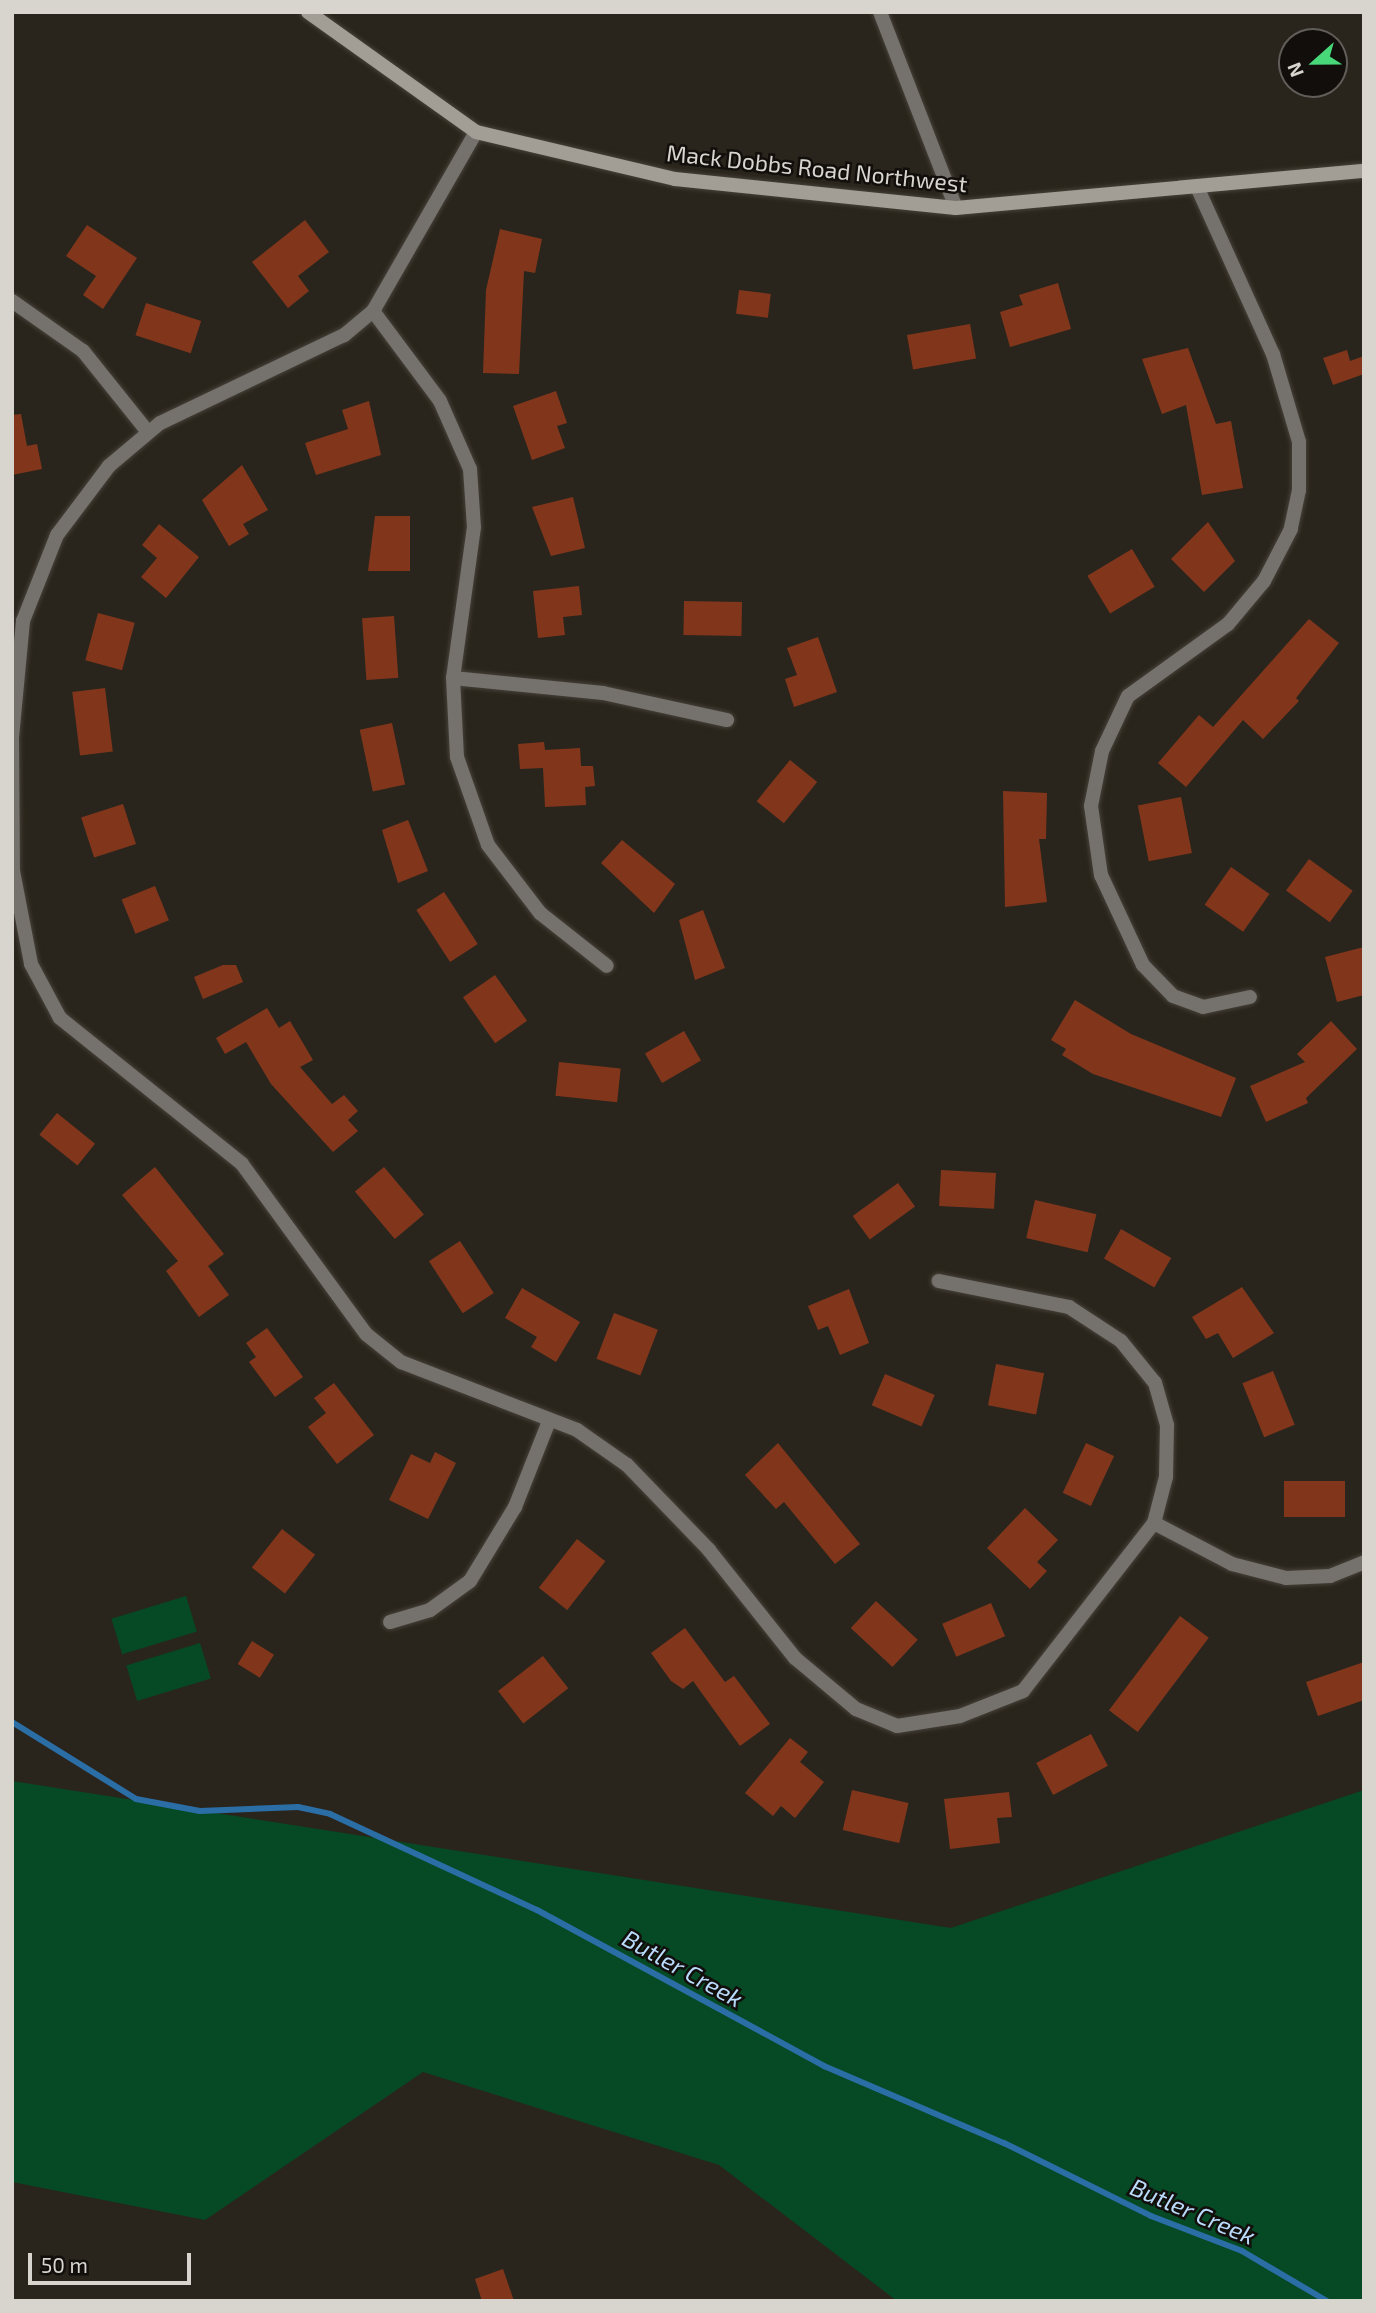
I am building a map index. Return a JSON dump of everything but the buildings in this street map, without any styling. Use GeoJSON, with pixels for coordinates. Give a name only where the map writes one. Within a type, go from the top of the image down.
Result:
{"type":"FeatureCollection","features":[{"type":"Feature","properties":{"kind":"street","name":"Mack Dobbs Road Northwest"},"geometry":{"type":"LineString","coordinates":[[308,12],[476,132],[537,151],[676,179],[956,208],[1198,189],[1364,171]]}},
{"type":"Feature","properties":{"kind":"street"},"geometry":{"type":"LineString","coordinates":[[880,12],[956,208]]}},
{"type":"Feature","properties":{"kind":"street"},"geometry":{"type":"LineString","coordinates":[[476,132],[373,311],[344,335],[186,408],[148,432],[109,466],[57,535],[23,621],[15,682],[13,871],[31,964],[61,1018],[242,1164],[366,1334],[401,1362],[577,1430],[627,1465],[709,1550],[795,1658],[856,1709],[897,1726],[960,1716],[1023,1691],[1154,1523],[1166,1477],[1167,1425],[1155,1383],[1121,1340],[1069,1307],[939,1281]]}},
{"type":"Feature","properties":{"kind":"street"},"geometry":{"type":"LineString","coordinates":[[1198,189],[1273,354],[1299,442],[1299,490],[1291,529],[1257,589],[1228,624],[1128,696],[1102,751],[1091,806],[1101,875],[1143,965],[1173,996],[1203,1007],[1250,998]]}},
{"type":"Feature","properties":{"kind":"street"},"geometry":{"type":"LineString","coordinates":[[12,301],[83,351],[148,432]]}},
{"type":"Feature","properties":{"kind":"street"},"geometry":{"type":"LineString","coordinates":[[373,311],[440,401],[470,468],[474,527],[453,678],[457,757],[488,845],[540,913],[607,966]]}},
{"type":"Feature","properties":{"kind":"street"},"geometry":{"type":"LineString","coordinates":[[453,678],[603,693],[727,720]]}},
{"type":"Feature","properties":{"kind":"street"},"geometry":{"type":"LineString","coordinates":[[390,1622],[430,1610],[470,1581],[515,1507],[549,1421]]}},
{"type":"Feature","properties":{"kind":"street"},"geometry":{"type":"LineString","coordinates":[[1154,1523],[1232,1564],[1286,1578],[1330,1576],[1364,1562]]}},
{"type":"Feature","properties":{"kind":"green space"},"geometry":{"type":"Polygon","coordinates":[[[186,1596],[197,1631],[122,1654],[111,1619],[186,1596]]]}},
{"type":"Feature","properties":{"kind":"green space"},"geometry":{"type":"Polygon","coordinates":[[[200,1643],[211,1678],[137,1701],[126,1666],[200,1643]]]}},
{"type":"Feature","properties":{"kind":"green space"},"geometry":{"type":"Polygon","coordinates":[[[12,1781],[951,1928],[1364,1790],[1364,2301],[897,2301],[719,2165],[423,2072],[205,2220],[12,2182],[12,1781]]]}},
{"type":"Feature","properties":{"kind":"waterway","name":"Butler Creek"},"geometry":{"type":"LineString","coordinates":[[12,1722],[136,1799],[200,1811],[298,1807],[330,1814],[537,1910],[824,2066],[1004,2143],[1151,2216],[1242,2251],[1327,2301]]}}]}
